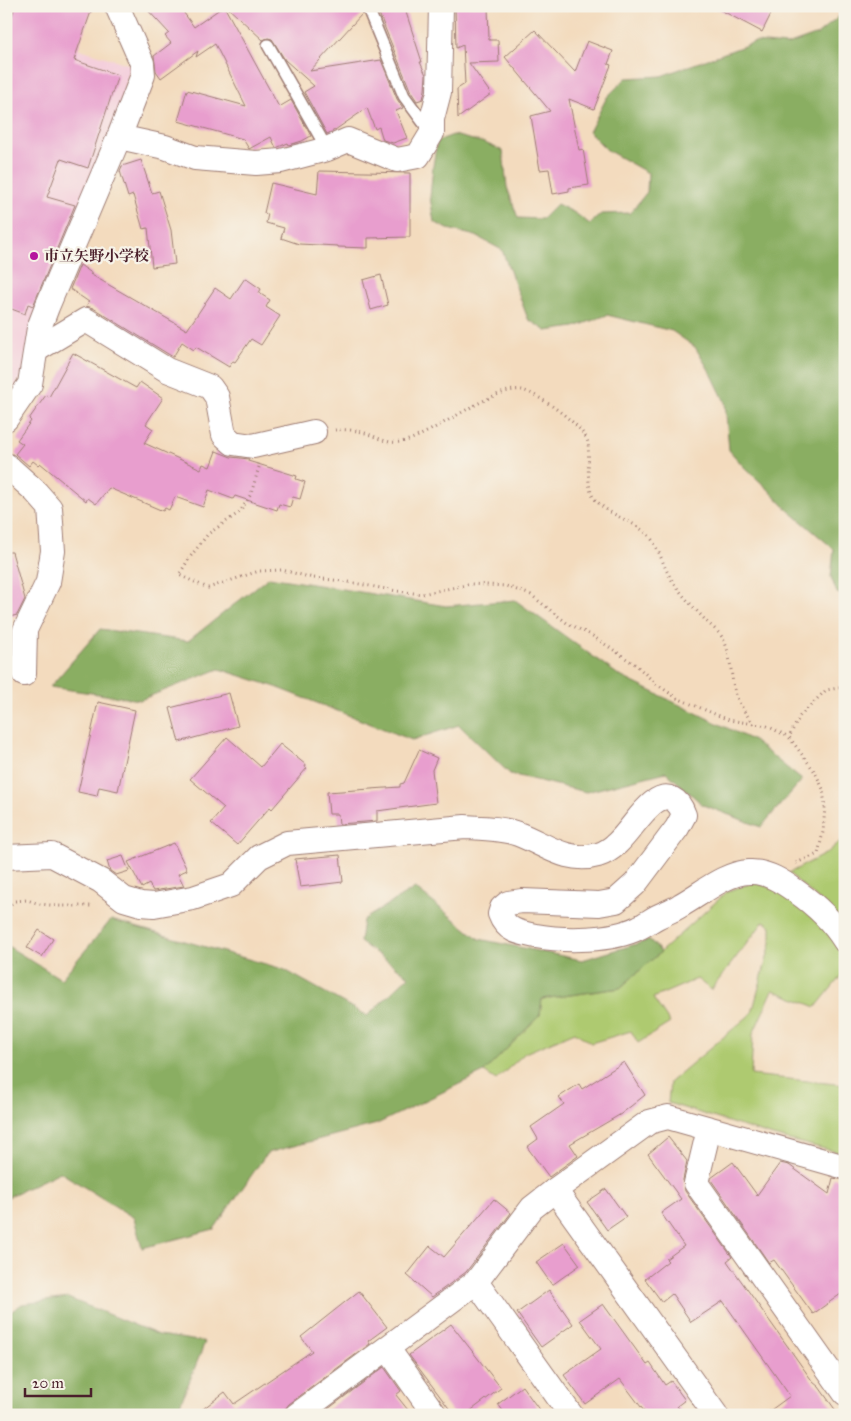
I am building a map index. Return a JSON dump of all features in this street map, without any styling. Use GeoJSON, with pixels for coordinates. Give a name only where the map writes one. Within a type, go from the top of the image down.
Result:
{"type":"FeatureCollection","features":[{"type":"Feature","properties":{"kind":"street"},"geometry":{"type":"LineString","coordinates":[[6,419],[30,384],[40,328],[47,307],[120,137],[142,75],[142,63],[117,6]]}},
{"type":"Feature","properties":{"kind":"street"},"geometry":{"type":"LineString","coordinates":[[120,137],[165,147],[196,158],[249,163],[281,161],[327,149],[348,140],[397,160],[418,156],[432,134],[432,119],[439,92],[440,6]]}},
{"type":"Feature","properties":{"kind":"street"},"geometry":{"type":"LineString","coordinates":[[36,350],[86,320],[167,370],[210,387],[217,397],[224,435],[233,443],[253,446],[314,432]]}},
{"type":"Feature","properties":{"kind":"street"},"geometry":{"type":"LineString","coordinates":[[6,465],[36,491],[50,508],[53,551],[48,582],[25,630],[24,674]]}},
{"type":"Feature","properties":{"kind":"street"},"geometry":{"type":"LineString","coordinates":[[6,857],[52,855],[101,881],[124,899],[141,904],[154,905],[193,898],[231,885],[259,857],[287,843],[465,827],[492,828],[518,834],[562,855],[597,856],[613,847],[654,802],[664,798],[673,799],[681,805],[684,815],[677,828],[626,893],[616,901],[599,904],[522,901],[508,904],[502,908],[500,914],[503,924],[516,931],[552,939],[610,936],[636,929],[720,882],[740,873],[750,872],[770,875],[817,906],[839,930],[845,940]]}},
{"type":"Feature","properties":{"kind":"street"},"geometry":{"type":"LineString","coordinates":[[297,1415],[476,1282],[532,1208],[649,1122],[668,1117],[845,1167]]}},
{"type":"Feature","properties":{"kind":"street"},"geometry":{"type":"LineString","coordinates":[[709,1129],[696,1183],[845,1393]]}},
{"type":"Feature","properties":{"kind":"street"},"geometry":{"type":"LineString","coordinates":[[555,1190],[716,1415]]}},
{"type":"Feature","properties":{"kind":"street"},"geometry":{"type":"LineString","coordinates":[[476,1282],[570,1415]]}},
{"type":"Feature","properties":{"kind":"street"},"geometry":{"type":"LineString","coordinates":[[388,1348],[435,1415]]}},
{"type":"Feature","properties":{"kind":"lane"},"geometry":{"type":"LineString","coordinates":[[367,6],[404,96],[432,134]]}},
{"type":"Feature","properties":{"kind":"lane"},"geometry":{"type":"LineString","coordinates":[[268,45],[327,149]]}},
{"type":"Feature","properties":{"kind":"path"},"geometry":{"type":"LineString","coordinates":[[314,432],[339,429],[362,432],[382,441],[403,442],[421,436],[477,404],[503,393],[522,390],[543,400],[572,420],[588,441],[591,493],[594,498],[607,511],[648,534],[665,568],[686,599],[722,637],[729,658],[736,695],[754,725]]}},
{"type":"Feature","properties":{"kind":"path"},"geometry":{"type":"LineString","coordinates":[[258,444],[259,468],[252,494],[240,512],[208,534],[179,575],[208,588],[259,571],[282,570],[313,578],[422,594],[471,584],[506,586],[531,595],[567,623],[591,635],[636,665],[656,684],[677,698],[729,720],[767,726],[789,737],[815,772],[823,789],[823,832],[818,854],[770,875]]}},
{"type":"Feature","properties":{"kind":"path"},"geometry":{"type":"LineString","coordinates":[[789,737],[800,716],[826,690],[845,687]]}},
{"type":"Feature","properties":{"kind":"path"},"geometry":{"type":"LineString","coordinates":[[8,907],[15,901],[27,900],[40,904],[80,907],[103,905],[124,899]]}},
{"type":"Feature","properties":{"kind":"shaded area","name":"市立矢野小学校"},"geometry":{"type":"Polygon","coordinates":[[[6,26],[131,65],[115,127],[24,371],[6,402],[6,26]]]}},
{"type":"Feature","properties":{"kind":"green space"},"geometry":{"type":"Polygon","coordinates":[[[842,6],[845,6],[845,596],[837,593],[831,577],[834,549],[788,510],[729,450],[725,402],[712,375],[695,347],[672,331],[607,315],[575,327],[546,331],[528,319],[502,250],[476,236],[448,229],[434,222],[430,197],[437,141],[453,135],[485,143],[503,151],[507,187],[518,218],[542,219],[557,204],[575,213],[590,224],[601,214],[630,213],[647,192],[648,173],[607,150],[589,132],[607,97],[626,78],[661,76],[755,42],[787,45],[818,34],[841,15],[842,6]]]}},
{"type":"Feature","properties":{"kind":"green space"},"geometry":{"type":"Polygon","coordinates":[[[269,577],[446,606],[515,600],[620,676],[754,741],[802,780],[761,827],[703,805],[666,772],[586,792],[510,774],[459,725],[412,740],[276,687],[219,669],[140,700],[50,687],[100,629],[188,641],[269,577]]]}},
{"type":"Feature","properties":{"kind":"green space"},"geometry":{"type":"Polygon","coordinates":[[[845,837],[845,924],[789,873],[827,853],[845,837]]]}},
{"type":"Feature","properties":{"kind":"green space"},"geometry":{"type":"Polygon","coordinates":[[[754,882],[780,891],[827,926],[845,959],[845,971],[816,1007],[773,990],[753,1034],[751,1075],[845,1085],[845,1154],[773,1136],[668,1103],[670,1082],[752,1013],[771,943],[771,926],[764,921],[711,990],[697,979],[653,998],[670,1023],[638,1043],[631,1031],[591,1043],[575,1032],[525,1053],[496,1080],[484,1072],[540,1015],[542,999],[620,988],[728,891],[754,882]]]}},
{"type":"Feature","properties":{"kind":"green space"},"geometry":{"type":"Polygon","coordinates":[[[415,888],[479,939],[582,960],[650,940],[661,952],[620,988],[542,999],[540,1015],[484,1072],[377,1124],[267,1153],[214,1229],[142,1248],[134,1218],[60,1172],[6,1198],[6,945],[61,979],[111,920],[283,969],[367,1016],[409,976],[360,942],[363,920],[415,888]]]}},
{"type":"Feature","properties":{"kind":"green space"},"geometry":{"type":"Polygon","coordinates":[[[68,1298],[159,1335],[205,1342],[176,1415],[6,1415],[6,1315],[22,1304],[68,1298]]]}},
{"type":"Feature","properties":{"kind":"building","name":"市立矢野小学校"},"geometry":{"type":"Polygon","coordinates":[[[15,6],[93,6],[74,60],[118,75],[88,168],[61,159],[47,197],[75,205],[33,306],[28,304],[25,314],[6,307],[6,35],[15,6]]]}},
{"type":"Feature","properties":{"kind":"building"},"geometry":{"type":"Polygon","coordinates":[[[144,6],[179,6],[194,27],[224,6],[279,107],[291,100],[311,136],[302,141],[289,145],[288,143],[276,148],[271,137],[249,149],[243,139],[178,121],[187,90],[246,106],[215,44],[196,57],[198,51],[161,78],[156,71],[154,56],[171,43],[165,36],[169,33],[144,6]]]}},
{"type":"Feature","properties":{"kind":"building"},"geometry":{"type":"Polygon","coordinates":[[[226,6],[360,6],[362,14],[310,71],[381,60],[397,99],[403,108],[396,111],[407,138],[393,143],[383,140],[379,127],[375,129],[367,108],[327,134],[304,92],[314,86],[285,60],[272,39],[263,40],[226,6]]]}},
{"type":"Feature","properties":{"kind":"building"},"geometry":{"type":"Polygon","coordinates":[[[376,6],[404,6],[422,62],[420,62],[426,75],[423,99],[417,101],[411,92],[376,6]]]}},
{"type":"Feature","properties":{"kind":"building"},"geometry":{"type":"Polygon","coordinates":[[[455,6],[488,6],[489,40],[498,40],[499,62],[469,63],[491,94],[458,118],[457,89],[465,84],[463,45],[456,48],[455,6]]]}},
{"type":"Feature","properties":{"kind":"building"},"geometry":{"type":"Polygon","coordinates":[[[713,6],[775,6],[762,32],[713,6]]]}},
{"type":"Feature","properties":{"kind":"building"},"geometry":{"type":"Polygon","coordinates":[[[535,30],[575,72],[587,41],[613,51],[608,64],[611,65],[594,109],[569,99],[579,150],[583,149],[589,185],[569,188],[569,191],[553,194],[549,169],[540,170],[531,116],[550,111],[505,57],[535,30]]]}},
{"type":"Feature","properties":{"kind":"building"},"geometry":{"type":"Polygon","coordinates":[[[141,160],[152,193],[159,191],[171,230],[175,264],[152,267],[148,228],[143,229],[133,195],[128,197],[120,171],[122,166],[141,160]]]}},
{"type":"Feature","properties":{"kind":"building"},"geometry":{"type":"Polygon","coordinates":[[[319,171],[410,173],[410,237],[368,238],[368,248],[299,244],[281,238],[284,228],[266,223],[268,214],[264,213],[271,183],[317,194],[319,171]]]}},
{"type":"Feature","properties":{"kind":"building"},"geometry":{"type":"Polygon","coordinates":[[[80,265],[93,274],[90,274],[187,330],[215,288],[231,299],[245,278],[261,289],[259,293],[270,300],[266,307],[280,316],[261,345],[251,339],[235,362],[233,361],[229,367],[196,347],[194,350],[182,342],[173,357],[93,308],[86,306],[89,302],[70,289],[80,265]]]}},
{"type":"Feature","properties":{"kind":"building"},"geometry":{"type":"Polygon","coordinates":[[[381,275],[388,305],[371,310],[363,280],[381,275]]]}},
{"type":"Feature","properties":{"kind":"building"},"geometry":{"type":"Polygon","coordinates":[[[73,353],[136,388],[140,382],[163,398],[146,424],[153,429],[144,443],[201,469],[203,464],[210,467],[216,451],[231,457],[249,459],[248,461],[297,476],[296,479],[305,482],[300,499],[293,497],[290,507],[279,504],[277,510],[235,496],[233,499],[209,490],[203,507],[175,497],[169,510],[165,508],[163,511],[109,488],[96,504],[88,498],[86,501],[40,463],[38,465],[33,461],[29,466],[15,454],[23,444],[17,440],[46,395],[49,397],[73,353]]]}},
{"type":"Feature","properties":{"kind":"building"},"geometry":{"type":"Polygon","coordinates":[[[6,552],[12,552],[25,599],[17,615],[6,618],[6,552]]]}},
{"type":"Feature","properties":{"kind":"building"},"geometry":{"type":"Polygon","coordinates":[[[229,693],[238,726],[179,742],[170,708],[229,693]]]}},
{"type":"Feature","properties":{"kind":"building"},"geometry":{"type":"Polygon","coordinates":[[[98,702],[135,710],[118,791],[99,787],[97,796],[78,792],[98,702]]]}},
{"type":"Feature","properties":{"kind":"building"},"geometry":{"type":"Polygon","coordinates":[[[227,737],[261,767],[280,744],[306,765],[305,767],[307,768],[272,809],[270,807],[237,845],[211,823],[224,808],[190,779],[227,737]]]}},
{"type":"Feature","properties":{"kind":"building"},"geometry":{"type":"Polygon","coordinates":[[[419,750],[437,758],[432,770],[436,803],[377,811],[377,821],[339,824],[338,814],[329,814],[327,792],[400,787],[400,784],[404,783],[419,750]]]}},
{"type":"Feature","properties":{"kind":"building"},"geometry":{"type":"Polygon","coordinates":[[[174,843],[187,870],[178,874],[184,886],[153,891],[149,884],[142,888],[128,862],[174,843]]]}},
{"type":"Feature","properties":{"kind":"building"},"geometry":{"type":"Polygon","coordinates":[[[340,855],[343,882],[300,887],[295,859],[340,855]]]}},
{"type":"Feature","properties":{"kind":"building"},"geometry":{"type":"Polygon","coordinates":[[[123,856],[129,871],[116,875],[110,871],[107,861],[123,856]]]}},
{"type":"Feature","properties":{"kind":"building"},"geometry":{"type":"Polygon","coordinates":[[[39,930],[53,939],[42,957],[27,948],[39,930]]]}},
{"type":"Feature","properties":{"kind":"building"},"geometry":{"type":"Polygon","coordinates":[[[624,1062],[645,1095],[621,1114],[570,1144],[578,1156],[549,1177],[527,1147],[538,1139],[531,1127],[564,1104],[559,1097],[579,1084],[582,1089],[624,1062]]]}},
{"type":"Feature","properties":{"kind":"building"},"geometry":{"type":"Polygon","coordinates":[[[668,1137],[687,1161],[683,1180],[685,1191],[732,1257],[727,1261],[813,1382],[819,1387],[839,1415],[764,1415],[790,1396],[723,1301],[691,1322],[672,1294],[662,1302],[645,1279],[668,1261],[666,1259],[684,1246],[661,1213],[681,1199],[648,1154],[668,1137]]]}},
{"type":"Feature","properties":{"kind":"building"},"geometry":{"type":"Polygon","coordinates":[[[733,1162],[757,1195],[780,1163],[789,1165],[829,1194],[833,1178],[845,1180],[845,1291],[813,1314],[774,1260],[769,1263],[711,1180],[711,1178],[733,1162]]]}},
{"type":"Feature","properties":{"kind":"building"},"geometry":{"type":"Polygon","coordinates":[[[606,1189],[626,1217],[607,1230],[587,1202],[606,1189]]]}},
{"type":"Feature","properties":{"kind":"building"},"geometry":{"type":"Polygon","coordinates":[[[494,1199],[511,1213],[466,1272],[432,1297],[407,1275],[430,1246],[444,1257],[494,1199]]]}},
{"type":"Feature","properties":{"kind":"building"},"geometry":{"type":"Polygon","coordinates":[[[564,1243],[580,1265],[552,1285],[536,1262],[564,1243]]]}},
{"type":"Feature","properties":{"kind":"building"},"geometry":{"type":"Polygon","coordinates":[[[549,1290],[573,1324],[541,1347],[517,1313],[549,1290]]]}},
{"type":"Feature","properties":{"kind":"building"},"geometry":{"type":"Polygon","coordinates":[[[359,1291],[387,1327],[368,1341],[370,1344],[289,1404],[285,1409],[284,1415],[195,1415],[225,1392],[234,1404],[312,1351],[301,1337],[359,1291]]]}},
{"type":"Feature","properties":{"kind":"building"},"geometry":{"type":"Polygon","coordinates":[[[603,1304],[647,1365],[650,1363],[665,1385],[671,1381],[685,1400],[677,1406],[684,1415],[647,1415],[620,1379],[585,1404],[564,1375],[601,1349],[580,1320],[603,1304]]]}},
{"type":"Feature","properties":{"kind":"building"},"geometry":{"type":"Polygon","coordinates":[[[451,1324],[501,1388],[465,1415],[454,1415],[409,1355],[451,1324]]]}},
{"type":"Feature","properties":{"kind":"building"},"geometry":{"type":"Polygon","coordinates":[[[384,1367],[401,1391],[396,1395],[412,1415],[320,1415],[384,1367]]]}},
{"type":"Feature","properties":{"kind":"building"},"geometry":{"type":"Polygon","coordinates":[[[522,1386],[543,1415],[506,1415],[498,1404],[522,1386]]]}},
{"type":"Feature","properties":{"kind":"place","name":"市立矢野小学校"},"geometry":{"type":"Point","coordinates":[34,256]}}]}
